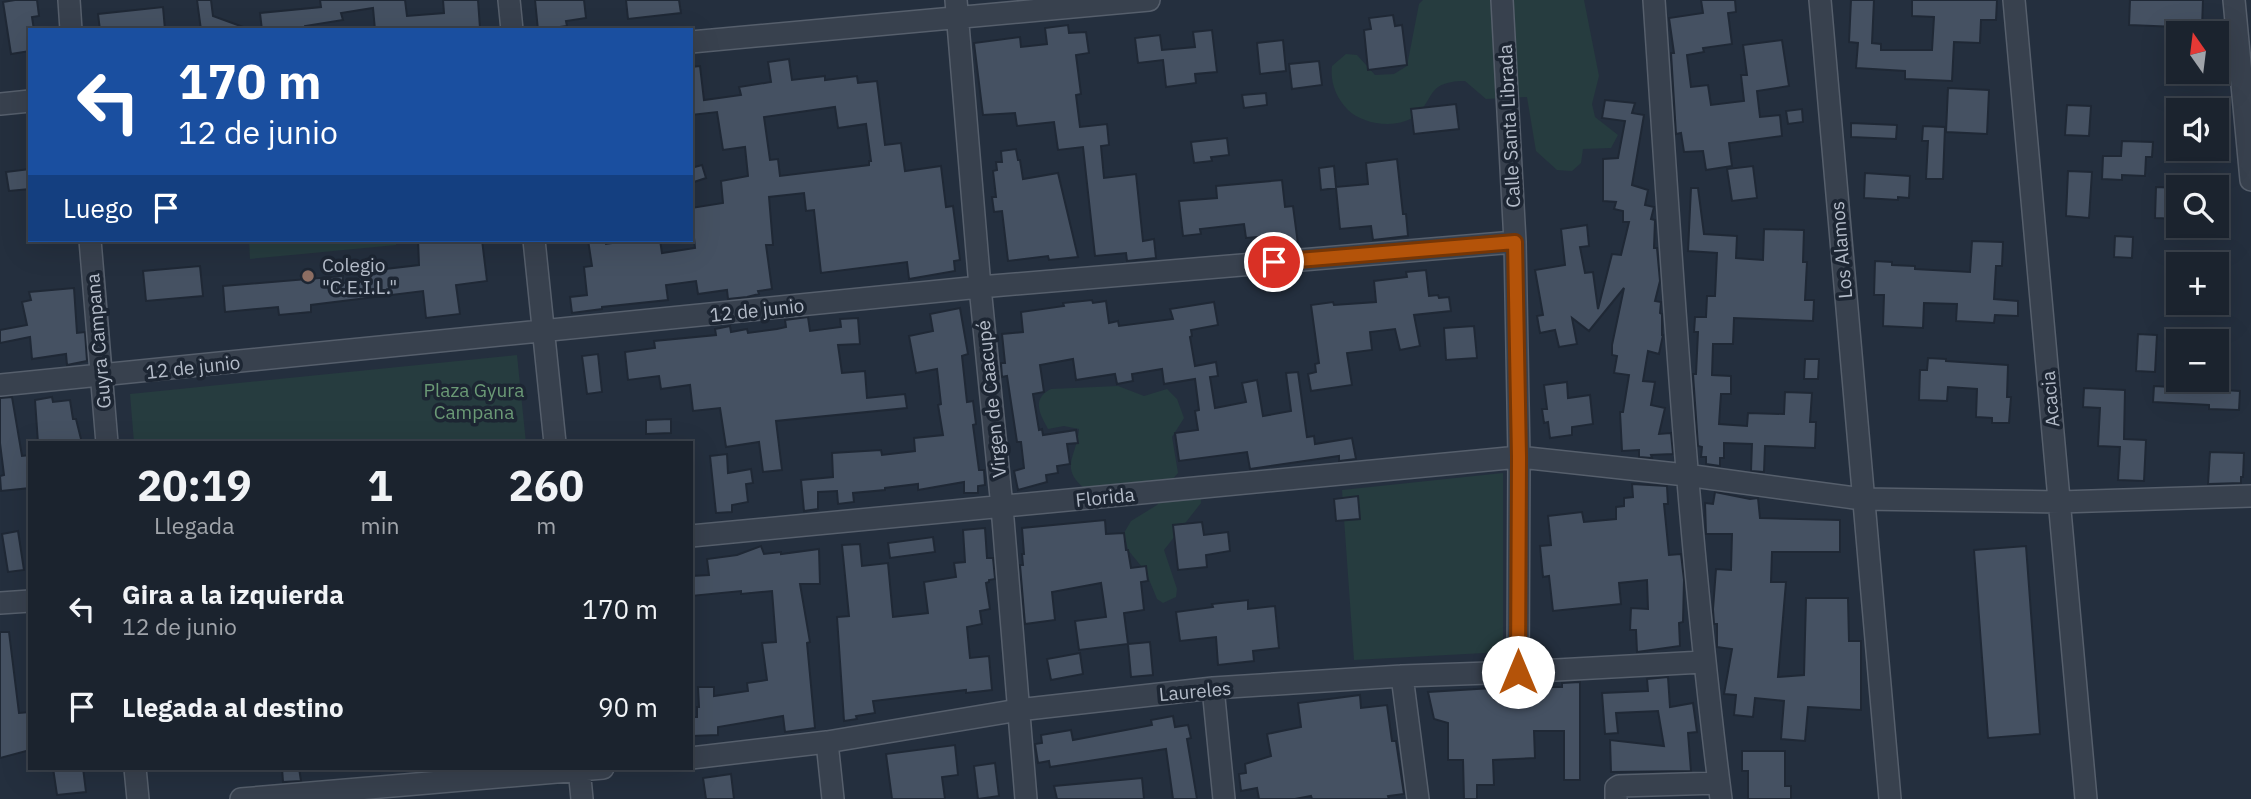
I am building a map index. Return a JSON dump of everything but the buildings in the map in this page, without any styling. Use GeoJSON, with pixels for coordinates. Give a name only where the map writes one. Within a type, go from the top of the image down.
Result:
{"type":"FeatureCollection","features":[{"type":"Feature","properties":{"kind":"street"},"geometry":{"type":"LineString","coordinates":[[69,0],[71,28]]}},
{"type":"Feature","properties":{"kind":"street"},"geometry":{"type":"LineString","coordinates":[[509,0],[512,28]]}},
{"type":"Feature","properties":{"kind":"street"},"geometry":{"type":"LineString","coordinates":[[693,42],[957,9],[1149,0]]}},
{"type":"Feature","properties":{"kind":"street","name":"Calle Santa Librada"},"geometry":{"type":"LineString","coordinates":[[1502,0],[1515,242],[1519,457],[1518,672]]}},
{"type":"Feature","properties":{"kind":"street"},"geometry":{"type":"LineString","coordinates":[[1616,799],[1616,789],[1619,786],[1720,791],[1703,662],[1686,475],[1654,0]]}},
{"type":"Feature","properties":{"kind":"street","name":"Los Alamos"},"geometry":{"type":"LineString","coordinates":[[1820,0],[1890,799]]}},
{"type":"Feature","properties":{"kind":"street","name":"Acacia"},"geometry":{"type":"LineString","coordinates":[[2014,0],[2086,799]]}},
{"type":"Feature","properties":{"kind":"street"},"geometry":{"type":"LineString","coordinates":[[2234,0],[2251,180]]}},
{"type":"Feature","properties":{"kind":"street","name":"Virgen de Caacupé"},"geometry":{"type":"LineString","coordinates":[[957,9],[1026,799]]}},
{"type":"Feature","properties":{"kind":"street"},"geometry":{"type":"LineString","coordinates":[[0,104],[28,101]]}},
{"type":"Feature","properties":{"kind":"street","name":"Guyra Campana"},"geometry":{"type":"LineString","coordinates":[[90,242],[107,441]]}},
{"type":"Feature","properties":{"kind":"street"},"geometry":{"type":"LineString","coordinates":[[534,242],[555,441]]}},
{"type":"Feature","properties":{"kind":"street","name":"12 de junio"},"geometry":{"type":"LineString","coordinates":[[0,385],[980,287],[1515,242]]}},
{"type":"Feature","properties":{"kind":"street","name":"Florida"},"geometry":{"type":"LineString","coordinates":[[693,536],[1519,457],[1686,475],[1862,499],[2060,502],[2251,496]]}},
{"type":"Feature","properties":{"kind":"street"},"geometry":{"type":"LineString","coordinates":[[0,603],[28,601]]}},
{"type":"Feature","properties":{"kind":"street","name":"Laureles"},"geometry":{"type":"LineString","coordinates":[[693,758],[827,742],[1018,709],[1213,688],[1703,662]]}},
{"type":"Feature","properties":{"kind":"street"},"geometry":{"type":"LineString","coordinates":[[1402,676],[1418,799]]}},
{"type":"Feature","properties":{"kind":"street"},"geometry":{"type":"LineString","coordinates":[[1213,688],[1224,799]]}},
{"type":"Feature","properties":{"kind":"street"},"geometry":{"type":"LineString","coordinates":[[827,742],[833,799]]}},
{"type":"Feature","properties":{"kind":"street"},"geometry":{"type":"LineString","coordinates":[[135,770],[138,799]]}},
{"type":"Feature","properties":{"kind":"street"},"geometry":{"type":"LineString","coordinates":[[241,799],[579,770],[582,799]]}},
{"type":"Feature","properties":{"kind":"green space"},"geometry":{"type":"Polygon","coordinates":[[[1423,0],[1584,0],[1599,76],[1592,104],[1595,117],[1618,135],[1611,148],[1583,149],[1581,163],[1572,171],[1557,170],[1536,151],[1527,97],[1486,99],[1465,81],[1438,87],[1419,113],[1403,122],[1373,122],[1348,110],[1335,90],[1332,66],[1346,54],[1357,55],[1375,75],[1394,74],[1407,66],[1419,4],[1423,0]]]}},
{"type":"Feature","properties":{"kind":"green space"},"geometry":{"type":"Polygon","coordinates":[[[249,242],[396,242],[396,245],[250,259],[249,242]]]}},
{"type":"Feature","properties":{"kind":"green space","name":"Plaza Gyura Campana"},"geometry":{"type":"Polygon","coordinates":[[[517,355],[526,441],[134,441],[130,394],[517,355]]]}},
{"type":"Feature","properties":{"kind":"green space"},"geometry":{"type":"Polygon","coordinates":[[[1118,386],[1144,396],[1167,389],[1177,399],[1184,418],[1172,437],[1178,473],[1169,483],[1084,488],[1072,474],[1071,467],[1079,429],[1064,426],[1048,429],[1040,412],[1041,397],[1051,389],[1118,386]]]}},
{"type":"Feature","properties":{"kind":"green space"},"geometry":{"type":"Polygon","coordinates":[[[1503,473],[1503,652],[1354,660],[1342,490],[1503,473]]]}},
{"type":"Feature","properties":{"kind":"green space"},"geometry":{"type":"Polygon","coordinates":[[[1173,486],[1200,489],[1201,503],[1164,550],[1177,589],[1176,597],[1163,603],[1157,599],[1146,572],[1128,550],[1124,533],[1131,521],[1157,505],[1173,486]]]}},
{"type":"Feature","properties":{"kind":"place","name":"Colegio \"C.E.I.L.\""},"geometry":{"type":"Point","coordinates":[308,276]}},
{"type":"Feature","properties":{"kind":"route"},"geometry":{"type":"LineString","coordinates":[[1274,262],[1515,242],[1519,457],[1518,672]]}}]}
